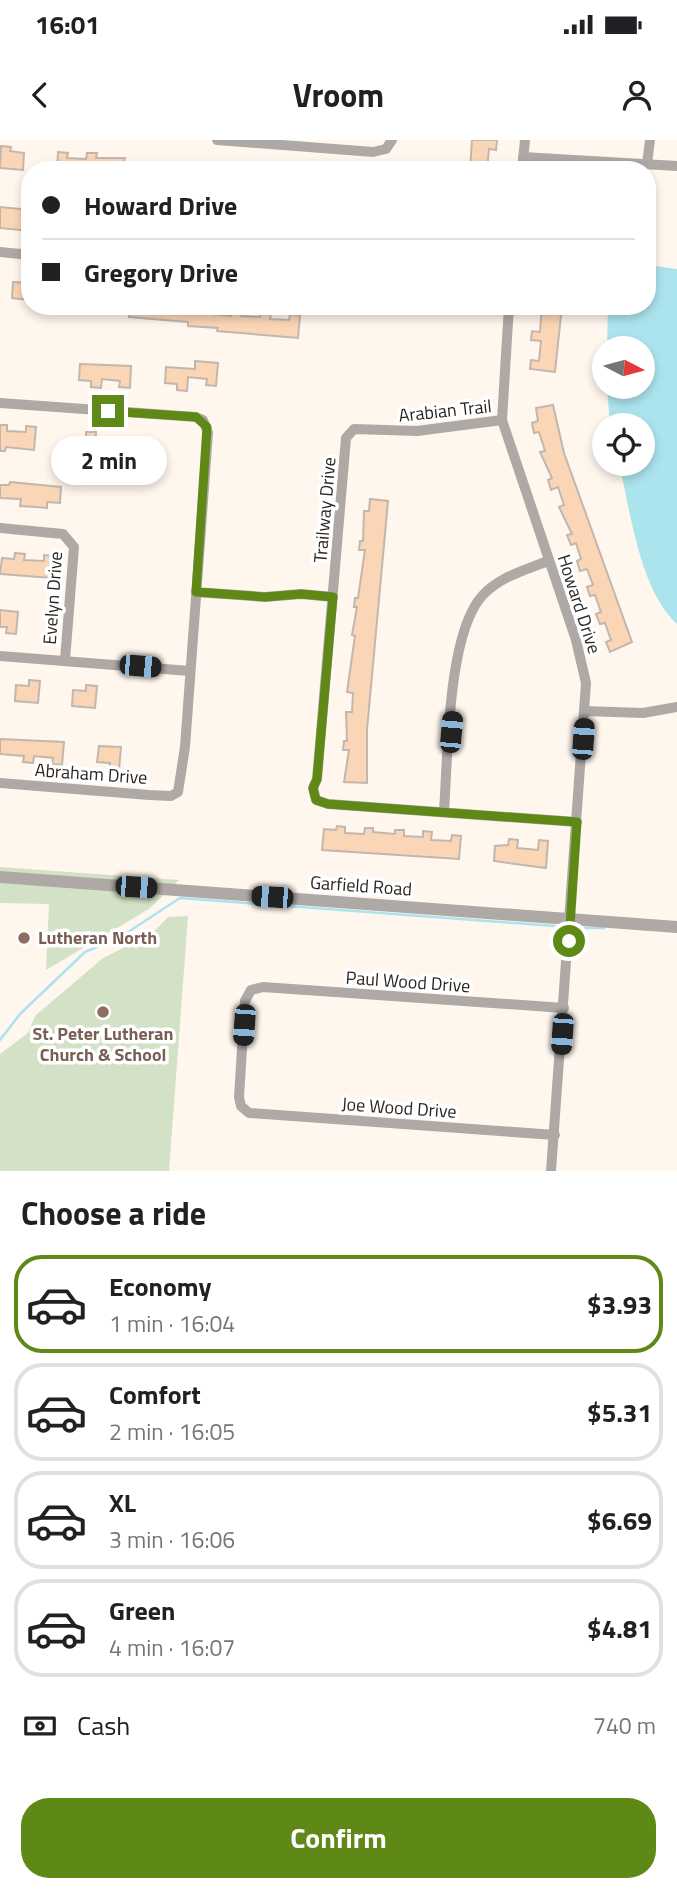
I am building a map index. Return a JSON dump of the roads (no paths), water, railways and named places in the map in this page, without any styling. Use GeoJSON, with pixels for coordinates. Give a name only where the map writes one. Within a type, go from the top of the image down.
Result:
{"type":"FeatureCollection","features":[{"type":"Feature","properties":{"kind":"street"},"geometry":{"type":"LineString","coordinates":[[217,140],[373,152],[389,144]]}},
{"type":"Feature","properties":{"kind":"street"},"geometry":{"type":"LineString","coordinates":[[523,161],[525,140]]}},
{"type":"Feature","properties":{"kind":"street"},"geometry":{"type":"LineString","coordinates":[[648,161],[650,140]]}},
{"type":"Feature","properties":{"kind":"street"},"geometry":{"type":"LineString","coordinates":[[523,157],[594,161]]}},
{"type":"Feature","properties":{"kind":"street"},"geometry":{"type":"LineString","coordinates":[[656,165],[677,166]]}},
{"type":"Feature","properties":{"kind":"street"},"geometry":{"type":"LineString","coordinates":[[0,253],[21,254]]}},
{"type":"Feature","properties":{"kind":"street","name":"Howard Drive"},"geometry":{"type":"LineString","coordinates":[[509,315],[502,420],[581,655],[586,683],[551,1171]]}},
{"type":"Feature","properties":{"kind":"street"},"geometry":{"type":"LineString","coordinates":[[0,403],[189,416],[203,420],[208,433],[190,671],[0,656]]}},
{"type":"Feature","properties":{"kind":"street","name":"Arabian Trail"},"geometry":{"type":"LineString","coordinates":[[350,431],[360,428],[417,431],[502,420]]}},
{"type":"Feature","properties":{"kind":"street","name":"Trailway Drive"},"geometry":{"type":"LineString","coordinates":[[350,431],[346,438],[317,779],[313,788],[316,800],[328,804],[443,811]]}},
{"type":"Feature","properties":{"kind":"street","name":"Evelyn Drive"},"geometry":{"type":"LineString","coordinates":[[0,528],[63,534],[70,538],[74,547],[65,660]]}},
{"type":"Feature","properties":{"kind":"street"},"geometry":{"type":"LineString","coordinates":[[548,561],[514,574],[482,596],[463,631],[443,811],[577,822]]}},
{"type":"Feature","properties":{"kind":"street"},"geometry":{"type":"LineString","coordinates":[[196,592],[265,597],[301,594],[333,597]]}},
{"type":"Feature","properties":{"kind":"street","name":"Abraham Drive"},"geometry":{"type":"LineString","coordinates":[[0,783],[160,795],[178,792],[183,769],[190,671]]}},
{"type":"Feature","properties":{"kind":"street"},"geometry":{"type":"LineString","coordinates":[[585,711],[643,713],[677,707]]}},
{"type":"Feature","properties":{"kind":"street","name":"Garfield Road"},"geometry":{"type":"LineString","coordinates":[[0,877],[677,926]]}},
{"type":"Feature","properties":{"kind":"street","name":"Paul Wood Drive"},"geometry":{"type":"LineString","coordinates":[[243,1109],[239,1097],[245,1001],[251,990],[263,987],[564,1009]]}},
{"type":"Feature","properties":{"kind":"street","name":"Joe Wood Drive"},"geometry":{"type":"LineString","coordinates":[[243,1109],[253,1114],[555,1135]]}},
{"type":"Feature","properties":{"kind":"water"},"geometry":{"type":"Polygon","coordinates":[[[656,266],[677,269],[677,624],[664,609],[645,571],[622,476],[655,476],[655,413],[609,413],[608,399],[655,399],[655,336],[607,336],[608,315],[656,315],[656,266]]]}},
{"type":"Feature","properties":{"kind":"waterway"},"geometry":{"type":"LineString","coordinates":[[0,1040],[20,1014],[85,952],[119,938],[180,898],[555,926]]}},
{"type":"Feature","properties":{"kind":"waterway"},"geometry":{"type":"LineString","coordinates":[[584,928],[604,928]]}},
{"type":"Feature","properties":{"kind":"place","name":"Lutheran North"},"geometry":{"type":"Point","coordinates":[24,938]}},
{"type":"Feature","properties":{"kind":"place","name":"St. Peter Lutheran Church & School"},"geometry":{"type":"Point","coordinates":[103,1012]}}]}
